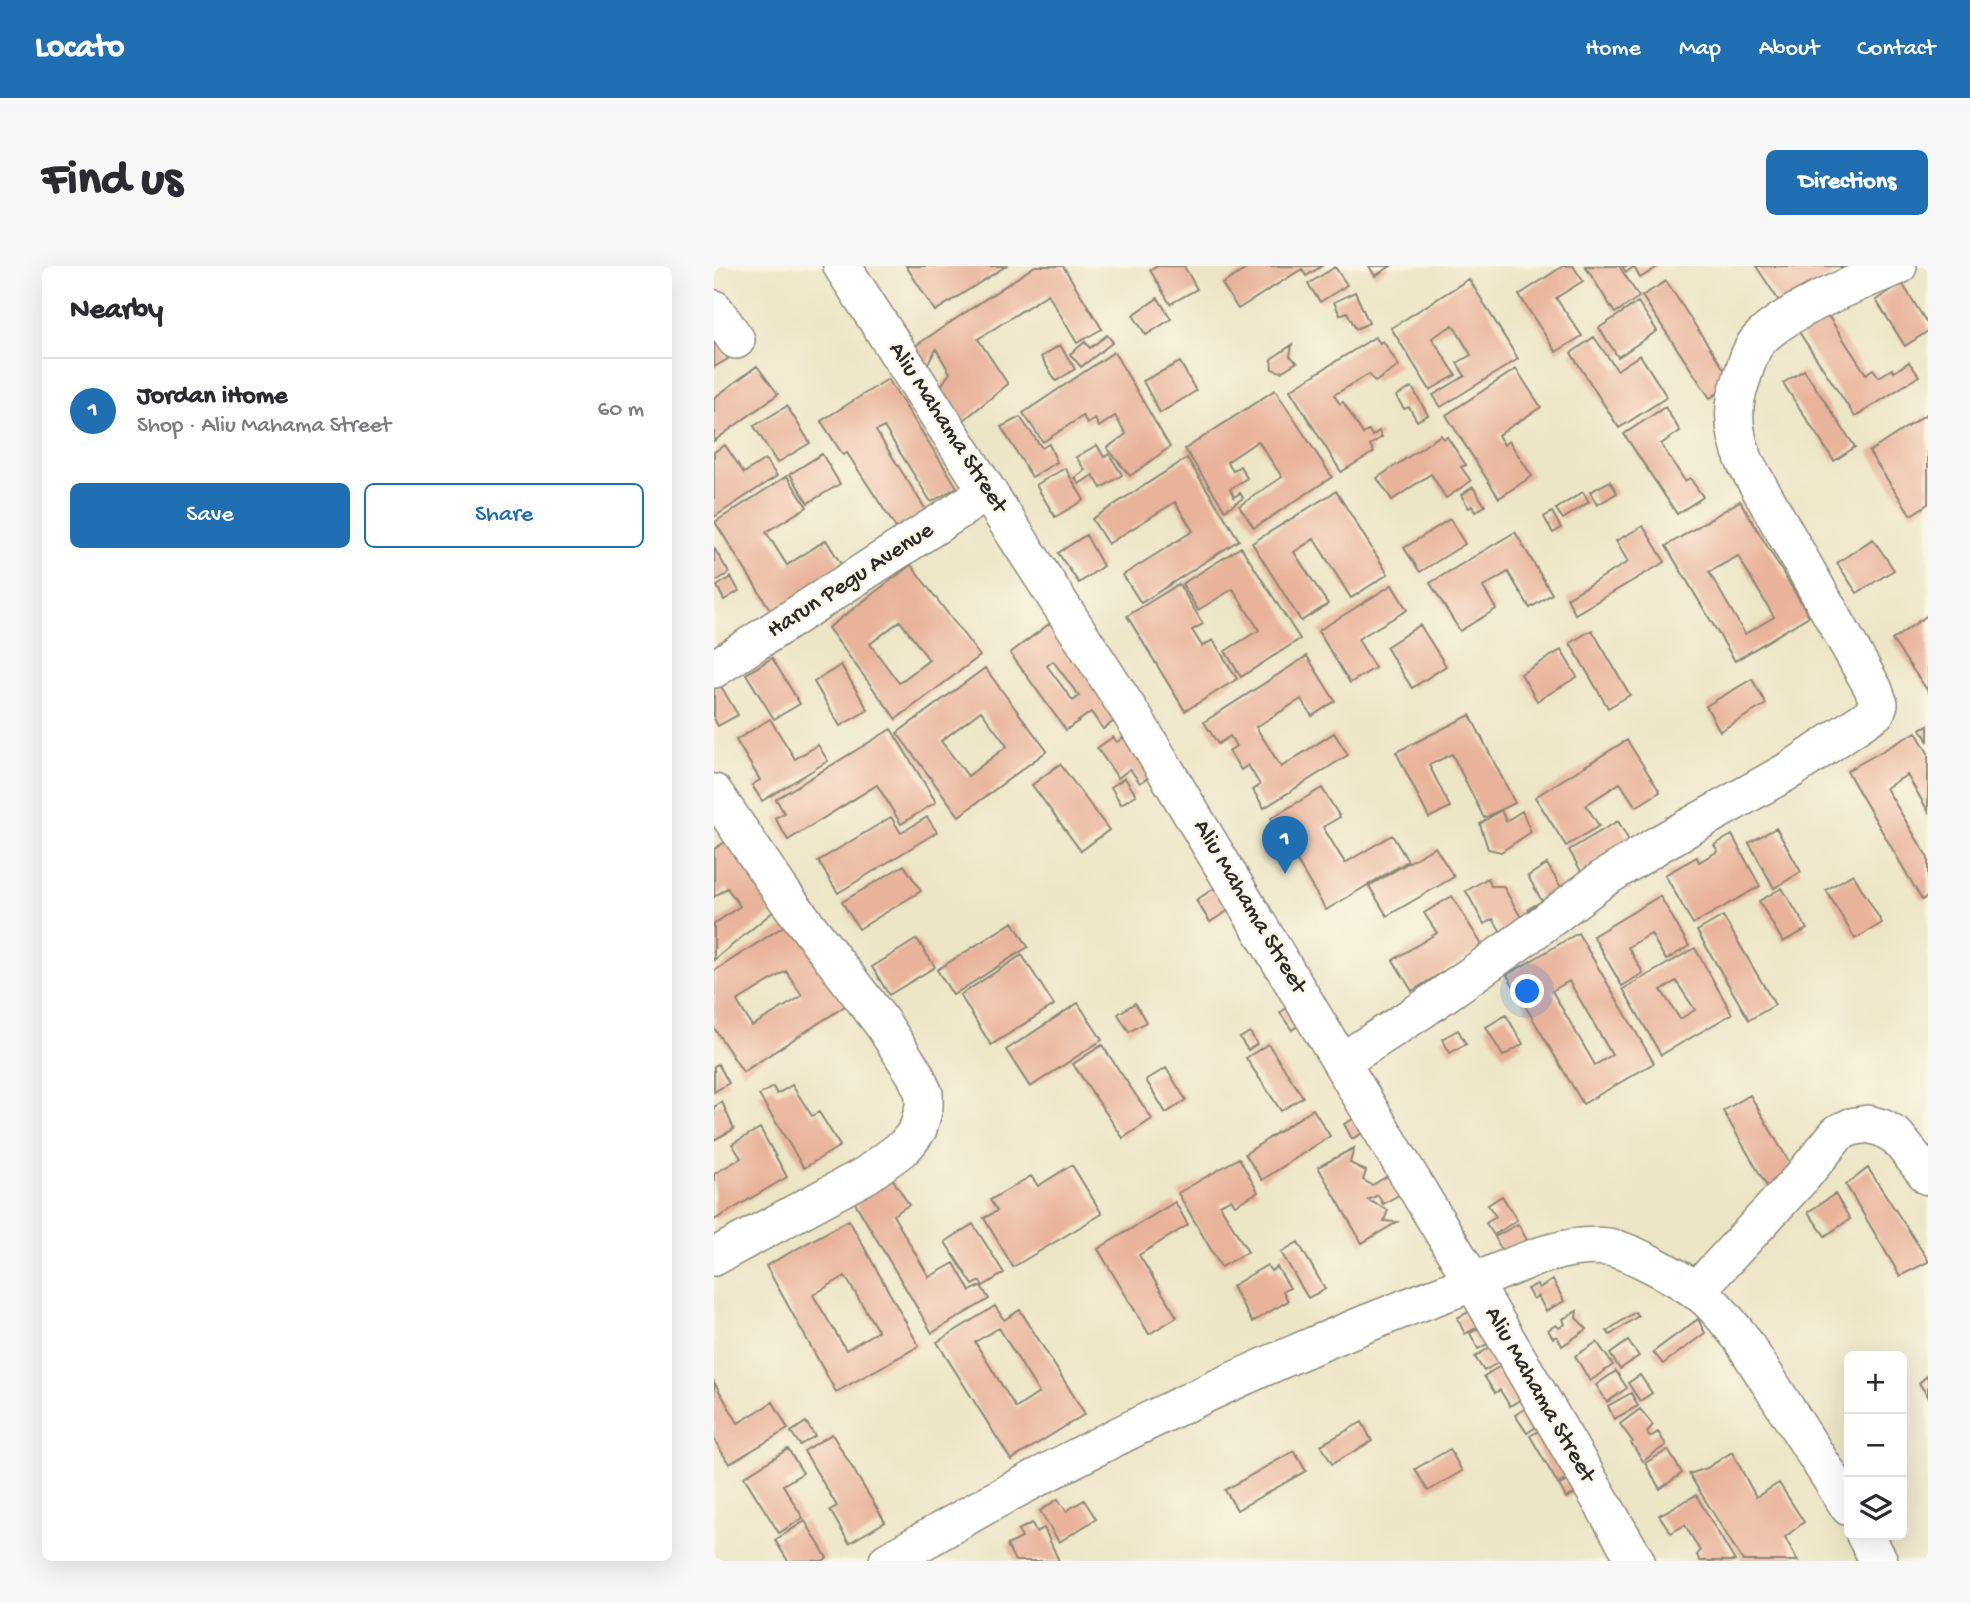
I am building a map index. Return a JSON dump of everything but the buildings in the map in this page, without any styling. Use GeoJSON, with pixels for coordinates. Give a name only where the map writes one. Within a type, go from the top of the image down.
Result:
{"type":"FeatureCollection","features":[{"type":"Feature","properties":{"kind":"street","name":"Aliu Mahama Street"},"geometry":{"type":"LineString","coordinates":[[842,266],[1138,723],[1473,1282],[1636,1561]]}},
{"type":"Feature","properties":{"kind":"street"},"geometry":{"type":"LineString","coordinates":[[1341,1062],[1422,1010],[1603,879],[1792,769],[1876,712],[1879,704],[1873,688],[1746,464],[1739,447],[1734,420],[1736,394],[1755,344],[1770,328],[1839,291],[1898,266]]}},
{"type":"Feature","properties":{"kind":"street"},"geometry":{"type":"LineString","coordinates":[[714,309],[736,340]]}},
{"type":"Feature","properties":{"kind":"street","name":"Harun Pegu Avenue"},"geometry":{"type":"LineString","coordinates":[[714,669],[987,492]]}},
{"type":"Feature","properties":{"kind":"street"},"geometry":{"type":"LineString","coordinates":[[714,793],[783,894],[882,1023],[915,1074],[924,1094],[924,1107],[918,1129],[904,1147],[866,1175],[714,1257]]}},
{"type":"Feature","properties":{"kind":"street"},"geometry":{"type":"LineString","coordinates":[[1696,1291],[1802,1177],[1838,1133],[1868,1124],[1882,1128],[1896,1136],[1928,1176]]}},
{"type":"Feature","properties":{"kind":"street"},"geometry":{"type":"LineString","coordinates":[[888,1561],[1038,1478],[1222,1386],[1402,1308],[1538,1256],[1590,1246],[1611,1248],[1649,1263],[1696,1291],[1722,1314],[1741,1338],[1844,1499]]}},
{"type":"Feature","properties":{"kind":"street"},"geometry":{"type":"LineString","coordinates":[[1867,1540],[1879,1561]]}},
{"type":"Feature","properties":{"kind":"place","name":"Jordan iHome"},"geometry":{"type":"Point","coordinates":[1285,874]}}]}
